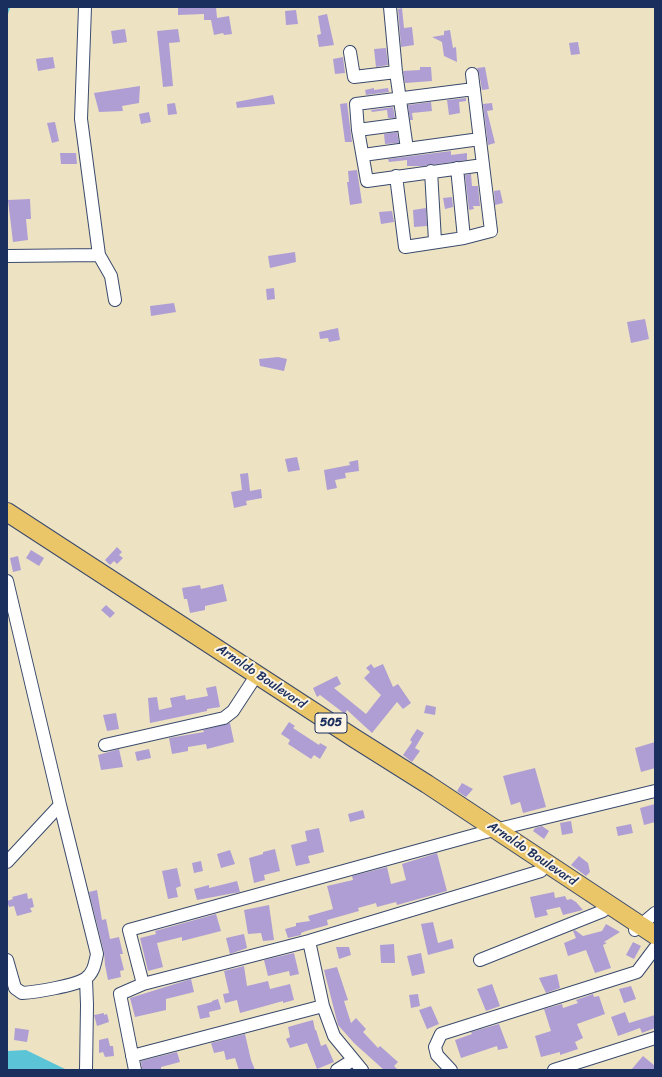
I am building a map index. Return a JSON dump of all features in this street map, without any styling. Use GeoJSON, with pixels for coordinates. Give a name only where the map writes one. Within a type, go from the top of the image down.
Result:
{"type":"FeatureCollection","features":[{"type":"Feature","properties":{"kind":"highway","name":"Arnaldo Boulevard"},"geometry":{"type":"LineString","coordinates":[[7,512],[68,558]]}},
{"type":"Feature","properties":{"kind":"highway","name":"Arnaldo Boulevard"},"geometry":{"type":"LineString","coordinates":[[7,523],[68,558],[424,788],[489,832],[643,931],[655,946]]}},
{"type":"Feature","properties":{"kind":"highway","name":"Arnaldo Boulevard"},"geometry":{"type":"LineString","coordinates":[[211,649],[252,682],[281,696]]}},
{"type":"Feature","properties":{"kind":"highway","name":"Arnaldo Boulevard"},"geometry":{"type":"LineString","coordinates":[[489,832],[541,871],[565,881],[604,911],[643,931]]}},
{"type":"Feature","properties":{"kind":"street"},"geometry":{"type":"LineString","coordinates":[[85,7],[81,119],[99,255],[111,276],[115,300]]}},
{"type":"Feature","properties":{"kind":"street"},"geometry":{"type":"LineString","coordinates":[[390,7],[402,124],[407,149]]}},
{"type":"Feature","properties":{"kind":"street"},"geometry":{"type":"LineString","coordinates":[[350,52],[354,78],[396,72]]}},
{"type":"Feature","properties":{"kind":"street"},"geometry":{"type":"LineString","coordinates":[[396,176],[405,247],[435,241],[464,238],[491,231],[472,74]]}},
{"type":"Feature","properties":{"kind":"street"},"geometry":{"type":"LineString","coordinates":[[474,89],[356,104],[358,130],[367,181],[483,165]]}},
{"type":"Feature","properties":{"kind":"street"},"geometry":{"type":"LineString","coordinates":[[358,130],[402,124]]}},
{"type":"Feature","properties":{"kind":"street"},"geometry":{"type":"LineString","coordinates":[[363,155],[480,139]]}},
{"type":"Feature","properties":{"kind":"street"},"geometry":{"type":"LineString","coordinates":[[457,168],[464,238]]}},
{"type":"Feature","properties":{"kind":"street"},"geometry":{"type":"LineString","coordinates":[[431,171],[435,241]]}},
{"type":"Feature","properties":{"kind":"street"},"geometry":{"type":"LineString","coordinates":[[7,256],[99,255]]}},
{"type":"Feature","properties":{"kind":"street"},"geometry":{"type":"LineString","coordinates":[[7,581],[97,954],[94,969],[86,979],[36,992],[22,993],[15,988],[7,960]]}},
{"type":"Feature","properties":{"kind":"street"},"geometry":{"type":"LineString","coordinates":[[105,745],[224,718],[233,711],[252,682]]}},
{"type":"Feature","properties":{"kind":"street"},"geometry":{"type":"LineString","coordinates":[[143,984],[129,930],[489,832],[655,791]]}},
{"type":"Feature","properties":{"kind":"street"},"geometry":{"type":"LineString","coordinates":[[7,862],[60,805]]}},
{"type":"Feature","properties":{"kind":"street"},"geometry":{"type":"LineString","coordinates":[[135,1070],[120,994],[143,984],[309,941],[541,871]]}},
{"type":"Feature","properties":{"kind":"street"},"geometry":{"type":"LineString","coordinates":[[480,960],[604,911]]}},
{"type":"Feature","properties":{"kind":"street"},"geometry":{"type":"LineString","coordinates":[[643,931],[655,914]]}},
{"type":"Feature","properties":{"kind":"street"},"geometry":{"type":"LineString","coordinates":[[309,941],[323,1006],[334,1036],[362,1070]]}},
{"type":"Feature","properties":{"kind":"street"},"geometry":{"type":"LineString","coordinates":[[451,1070],[437,1055],[435,1047],[441,1034],[637,972],[655,946]]}},
{"type":"Feature","properties":{"kind":"street"},"geometry":{"type":"LineString","coordinates":[[86,979],[86,1070]]}},
{"type":"Feature","properties":{"kind":"street"},"geometry":{"type":"LineString","coordinates":[[132,1056],[323,1006]]}},
{"type":"Feature","properties":{"kind":"street"},"geometry":{"type":"LineString","coordinates":[[554,1070],[655,1038]]}},
{"type":"Feature","properties":{"kind":"street"},"geometry":{"type":"LineString","coordinates":[[336,1070],[353,1060]]}},
{"type":"Feature","properties":{"kind":"water"},"geometry":{"type":"Polygon","coordinates":[[[26,1050],[67,1070],[7,1070],[7,1051],[26,1050]]]}},
{"type":"Feature","properties":{"kind":"building"},"geometry":{"type":"Polygon","coordinates":[[[178,7],[216,7],[217,18],[229,16],[232,34],[224,35],[223,33],[214,35],[211,20],[204,20],[204,14],[178,15],[178,7]]]}},
{"type":"Feature","properties":{"kind":"building"},"geometry":{"type":"Polygon","coordinates":[[[402,8],[404,28],[412,27],[414,45],[401,47],[398,9],[402,8]]]}},
{"type":"Feature","properties":{"kind":"building"},"geometry":{"type":"Polygon","coordinates":[[[296,10],[298,24],[286,25],[285,11],[296,10]]]}},
{"type":"Feature","properties":{"kind":"building"},"geometry":{"type":"Polygon","coordinates":[[[327,14],[334,45],[319,47],[317,35],[321,34],[318,16],[327,14]]]}},
{"type":"Feature","properties":{"kind":"building"},"geometry":{"type":"Polygon","coordinates":[[[125,29],[127,42],[113,44],[111,31],[125,29]]]}},
{"type":"Feature","properties":{"kind":"building"},"geometry":{"type":"Polygon","coordinates":[[[178,29],[180,42],[169,43],[173,86],[163,87],[157,31],[178,29]]]}},
{"type":"Feature","properties":{"kind":"building"},"geometry":{"type":"Polygon","coordinates":[[[450,30],[453,48],[456,47],[457,62],[444,56],[442,42],[432,37],[444,35],[444,31],[450,30]]]}},
{"type":"Feature","properties":{"kind":"building"},"geometry":{"type":"Polygon","coordinates":[[[578,42],[580,54],[571,55],[569,43],[578,42]]]}},
{"type":"Feature","properties":{"kind":"building"},"geometry":{"type":"Polygon","coordinates":[[[386,48],[388,65],[376,67],[374,49],[386,48]]]}},
{"type":"Feature","properties":{"kind":"building"},"geometry":{"type":"Polygon","coordinates":[[[53,57],[55,68],[38,71],[36,59],[53,57]]]}},
{"type":"Feature","properties":{"kind":"building"},"geometry":{"type":"Polygon","coordinates":[[[343,57],[345,73],[335,74],[333,59],[343,57]]]}},
{"type":"Feature","properties":{"kind":"building"},"geometry":{"type":"Polygon","coordinates":[[[420,67],[431,67],[432,81],[405,83],[403,71],[420,70],[420,67]]]}},
{"type":"Feature","properties":{"kind":"building"},"geometry":{"type":"Polygon","coordinates":[[[485,67],[489,89],[482,90],[477,68],[485,67]]]}},
{"type":"Feature","properties":{"kind":"building"},"geometry":{"type":"Polygon","coordinates":[[[140,86],[139,103],[122,106],[123,111],[99,112],[94,93],[140,86]]]}},
{"type":"Feature","properties":{"kind":"building"},"geometry":{"type":"Polygon","coordinates":[[[374,88],[374,90],[388,88],[389,92],[366,95],[365,90],[374,88]]]}},
{"type":"Feature","properties":{"kind":"building"},"geometry":{"type":"Polygon","coordinates":[[[273,95],[275,104],[237,108],[236,102],[273,95]]]}},
{"type":"Feature","properties":{"kind":"building"},"geometry":{"type":"Polygon","coordinates":[[[466,98],[466,101],[459,102],[460,113],[449,115],[447,100],[466,98]]]}},
{"type":"Feature","properties":{"kind":"building"},"geometry":{"type":"Polygon","coordinates":[[[431,102],[432,111],[412,113],[413,120],[410,120],[408,105],[431,102]]]}},
{"type":"Feature","properties":{"kind":"building"},"geometry":{"type":"Polygon","coordinates":[[[175,103],[177,114],[168,115],[167,104],[175,103]]]}},
{"type":"Feature","properties":{"kind":"building"},"geometry":{"type":"Polygon","coordinates":[[[347,103],[352,142],[345,142],[340,104],[347,103]]]}},
{"type":"Feature","properties":{"kind":"building"},"geometry":{"type":"Polygon","coordinates":[[[492,103],[493,110],[487,111],[495,143],[488,145],[483,104],[492,103]]]}},
{"type":"Feature","properties":{"kind":"building"},"geometry":{"type":"Polygon","coordinates":[[[393,107],[395,118],[388,118],[387,110],[372,112],[371,110],[393,107]]]}},
{"type":"Feature","properties":{"kind":"building"},"geometry":{"type":"Polygon","coordinates":[[[149,112],[151,122],[141,124],[139,114],[149,112]]]}},
{"type":"Feature","properties":{"kind":"building"},"geometry":{"type":"Polygon","coordinates":[[[55,122],[59,141],[52,143],[47,123],[55,122]]]}},
{"type":"Feature","properties":{"kind":"building"},"geometry":{"type":"Polygon","coordinates":[[[397,132],[399,143],[385,144],[384,134],[397,132]]]}},
{"type":"Feature","properties":{"kind":"building"},"geometry":{"type":"Polygon","coordinates":[[[451,151],[451,155],[467,153],[467,160],[423,166],[407,166],[407,160],[389,162],[388,159],[451,151]]]}},
{"type":"Feature","properties":{"kind":"building"},"geometry":{"type":"Polygon","coordinates":[[[60,153],[76,153],[77,164],[61,164],[60,153]]]}},
{"type":"Feature","properties":{"kind":"building"},"geometry":{"type":"Polygon","coordinates":[[[357,170],[362,203],[350,205],[347,182],[349,182],[348,171],[357,170]]]}},
{"type":"Feature","properties":{"kind":"building"},"geometry":{"type":"Polygon","coordinates":[[[471,174],[472,186],[478,186],[480,206],[473,206],[474,209],[469,210],[465,175],[471,174]]]}},
{"type":"Feature","properties":{"kind":"building"},"geometry":{"type":"Polygon","coordinates":[[[500,190],[503,203],[495,205],[494,191],[500,190]]]}},
{"type":"Feature","properties":{"kind":"building"},"geometry":{"type":"Polygon","coordinates":[[[452,197],[453,207],[445,209],[443,198],[452,197]]]}},
{"type":"Feature","properties":{"kind":"building"},"geometry":{"type":"Polygon","coordinates":[[[30,199],[31,219],[26,219],[28,240],[13,242],[8,200],[30,199]]]}},
{"type":"Feature","properties":{"kind":"building"},"geometry":{"type":"Polygon","coordinates":[[[426,208],[427,226],[414,227],[413,210],[426,208]]]}},
{"type":"Feature","properties":{"kind":"building"},"geometry":{"type":"Polygon","coordinates":[[[392,211],[394,222],[381,224],[379,212],[392,211]]]}},
{"type":"Feature","properties":{"kind":"building"},"geometry":{"type":"Polygon","coordinates":[[[295,252],[296,262],[270,268],[268,256],[295,252]]]}},
{"type":"Feature","properties":{"kind":"building"},"geometry":{"type":"Polygon","coordinates":[[[274,288],[275,299],[267,300],[266,289],[274,288]]]}},
{"type":"Feature","properties":{"kind":"building"},"geometry":{"type":"Polygon","coordinates":[[[174,303],[176,312],[151,316],[150,306],[174,303]]]}},
{"type":"Feature","properties":{"kind":"building"},"geometry":{"type":"Polygon","coordinates":[[[645,319],[649,339],[631,343],[627,322],[645,319]]]}},
{"type":"Feature","properties":{"kind":"building"},"geometry":{"type":"Polygon","coordinates":[[[338,328],[340,340],[329,342],[328,338],[320,339],[319,332],[338,328]]]}},
{"type":"Feature","properties":{"kind":"building"},"geometry":{"type":"Polygon","coordinates":[[[278,357],[287,359],[284,371],[260,366],[259,359],[278,357]]]}},
{"type":"Feature","properties":{"kind":"building"},"geometry":{"type":"Polygon","coordinates":[[[297,457],[300,470],[288,472],[285,459],[297,457]]]}},
{"type":"Feature","properties":{"kind":"building"},"geometry":{"type":"Polygon","coordinates":[[[358,460],[359,471],[345,473],[346,478],[335,480],[337,488],[327,490],[324,470],[350,465],[349,462],[358,460]]]}},
{"type":"Feature","properties":{"kind":"building"},"geometry":{"type":"Polygon","coordinates":[[[248,473],[250,491],[261,489],[262,498],[246,501],[247,505],[234,508],[231,492],[242,490],[240,474],[248,473]]]}},
{"type":"Feature","properties":{"kind":"building"},"geometry":{"type":"Polygon","coordinates":[[[117,547],[122,552],[119,555],[123,558],[117,564],[114,561],[110,565],[105,560],[117,547]]]}},
{"type":"Feature","properties":{"kind":"building"},"geometry":{"type":"Polygon","coordinates":[[[31,550],[44,558],[39,566],[26,558],[31,550]]]}},
{"type":"Feature","properties":{"kind":"building"},"geometry":{"type":"Polygon","coordinates":[[[18,556],[21,570],[13,572],[10,558],[18,556]]]}},
{"type":"Feature","properties":{"kind":"building"},"geometry":{"type":"Polygon","coordinates":[[[223,584],[227,601],[205,606],[205,610],[190,613],[187,599],[184,599],[182,588],[200,585],[201,589],[223,584]]]}},
{"type":"Feature","properties":{"kind":"building"},"geometry":{"type":"Polygon","coordinates":[[[106,605],[115,613],[110,618],[101,610],[106,605]]]}},
{"type":"Feature","properties":{"kind":"building"},"geometry":{"type":"Polygon","coordinates":[[[371,664],[374,668],[383,664],[393,687],[398,684],[411,703],[403,709],[397,702],[372,733],[347,710],[345,714],[320,695],[317,697],[313,688],[337,676],[341,684],[334,688],[366,714],[381,695],[364,678],[370,672],[366,668],[371,664]]]}},
{"type":"Feature","properties":{"kind":"building"},"geometry":{"type":"Polygon","coordinates":[[[216,686],[220,707],[150,723],[148,698],[157,697],[159,710],[172,707],[170,698],[185,695],[186,700],[208,696],[206,688],[216,686]]]}},
{"type":"Feature","properties":{"kind":"building"},"geometry":{"type":"Polygon","coordinates":[[[426,705],[436,707],[435,715],[424,713],[426,705]]]}},
{"type":"Feature","properties":{"kind":"building"},"geometry":{"type":"Polygon","coordinates":[[[116,713],[119,729],[107,731],[103,715],[116,713]]]}},
{"type":"Feature","properties":{"kind":"building"},"geometry":{"type":"Polygon","coordinates":[[[289,722],[295,726],[293,728],[319,745],[320,743],[327,747],[320,759],[314,755],[311,759],[288,744],[290,740],[281,734],[289,722]]]}},
{"type":"Feature","properties":{"kind":"building"},"geometry":{"type":"Polygon","coordinates":[[[230,723],[234,742],[207,749],[206,744],[188,747],[188,751],[172,754],[169,738],[204,732],[203,730],[230,723]]]}},
{"type":"Feature","properties":{"kind":"building"},"geometry":{"type":"Polygon","coordinates":[[[417,729],[424,733],[415,748],[420,751],[412,762],[403,755],[412,742],[410,740],[417,729]]]}},
{"type":"Feature","properties":{"kind":"building"},"geometry":{"type":"Polygon","coordinates":[[[655,742],[655,768],[641,772],[635,748],[655,742]]]}},
{"type":"Feature","properties":{"kind":"building"},"geometry":{"type":"Polygon","coordinates":[[[119,749],[123,767],[101,770],[98,755],[119,749]]]}},
{"type":"Feature","properties":{"kind":"building"},"geometry":{"type":"Polygon","coordinates":[[[149,749],[151,758],[137,761],[135,752],[149,749]]]}},
{"type":"Feature","properties":{"kind":"building"},"geometry":{"type":"Polygon","coordinates":[[[535,768],[546,807],[523,813],[520,802],[511,805],[503,776],[535,768]]]}},
{"type":"Feature","properties":{"kind":"building"},"geometry":{"type":"Polygon","coordinates":[[[462,783],[473,789],[466,797],[457,791],[462,783]]]}},
{"type":"Feature","properties":{"kind":"building"},"geometry":{"type":"Polygon","coordinates":[[[655,804],[655,822],[644,825],[640,808],[655,804]]]}},
{"type":"Feature","properties":{"kind":"building"},"geometry":{"type":"Polygon","coordinates":[[[363,810],[365,818],[350,822],[348,814],[363,810]]]}},
{"type":"Feature","properties":{"kind":"building"},"geometry":{"type":"Polygon","coordinates":[[[571,821],[573,833],[562,835],[560,823],[571,821]]]}},
{"type":"Feature","properties":{"kind":"building"},"geometry":{"type":"Polygon","coordinates":[[[631,824],[633,833],[618,836],[616,827],[631,824]]]}},
{"type":"Feature","properties":{"kind":"building"},"geometry":{"type":"Polygon","coordinates":[[[542,826],[549,831],[544,839],[533,831],[535,828],[542,826]]]}},
{"type":"Feature","properties":{"kind":"building"},"geometry":{"type":"Polygon","coordinates":[[[319,828],[324,852],[308,856],[310,863],[296,866],[291,845],[307,841],[305,831],[319,828]]]}},
{"type":"Feature","properties":{"kind":"building"},"geometry":{"type":"Polygon","coordinates":[[[275,849],[280,871],[264,875],[265,880],[254,883],[249,858],[275,849]]]}},
{"type":"Feature","properties":{"kind":"building"},"geometry":{"type":"Polygon","coordinates":[[[230,850],[235,864],[221,868],[217,854],[230,850]]]}},
{"type":"Feature","properties":{"kind":"building"},"geometry":{"type":"Polygon","coordinates":[[[437,853],[447,891],[397,905],[396,902],[377,907],[376,903],[358,908],[359,911],[327,920],[328,925],[288,938],[285,929],[296,926],[296,923],[310,921],[308,916],[333,909],[327,886],[353,880],[352,876],[387,867],[391,884],[406,880],[402,864],[437,853]]]}},
{"type":"Feature","properties":{"kind":"building"},"geometry":{"type":"Polygon","coordinates":[[[579,856],[588,863],[590,872],[586,876],[571,865],[579,856]]]}},
{"type":"Feature","properties":{"kind":"building"},"geometry":{"type":"Polygon","coordinates":[[[201,861],[203,871],[194,873],[192,863],[201,861]]]}},
{"type":"Feature","properties":{"kind":"building"},"geometry":{"type":"Polygon","coordinates":[[[177,868],[181,886],[176,888],[178,897],[168,899],[162,871],[177,868]]]}},
{"type":"Feature","properties":{"kind":"building"},"geometry":{"type":"Polygon","coordinates":[[[237,881],[240,892],[197,900],[194,889],[209,885],[209,888],[237,881]]]}},
{"type":"Feature","properties":{"kind":"building"},"geometry":{"type":"Polygon","coordinates":[[[97,890],[102,920],[106,919],[110,939],[119,937],[123,954],[120,954],[124,970],[120,971],[121,977],[108,980],[104,952],[89,892],[97,890]]]}},
{"type":"Feature","properties":{"kind":"building"},"geometry":{"type":"Polygon","coordinates":[[[554,892],[555,898],[565,896],[567,900],[571,899],[576,902],[583,910],[563,915],[560,907],[546,910],[548,915],[535,918],[530,897],[554,892]]]}},
{"type":"Feature","properties":{"kind":"building"},"geometry":{"type":"Polygon","coordinates":[[[27,893],[28,899],[32,898],[34,907],[30,908],[32,912],[17,916],[14,906],[9,907],[7,901],[13,899],[12,897],[27,893]]]}},
{"type":"Feature","properties":{"kind":"building"},"geometry":{"type":"Polygon","coordinates":[[[269,905],[274,940],[263,941],[261,933],[248,934],[244,910],[269,905]]]}},
{"type":"Feature","properties":{"kind":"building"},"geometry":{"type":"Polygon","coordinates":[[[216,914],[221,931],[182,941],[182,937],[157,943],[163,967],[148,971],[140,938],[156,934],[155,931],[216,914]]]}},
{"type":"Feature","properties":{"kind":"building"},"geometry":{"type":"Polygon","coordinates":[[[433,922],[438,943],[452,939],[454,948],[428,955],[421,924],[433,922]]]}},
{"type":"Feature","properties":{"kind":"building"},"geometry":{"type":"Polygon","coordinates":[[[606,924],[620,932],[604,942],[607,943],[603,945],[611,968],[595,973],[586,950],[568,956],[564,943],[576,938],[573,931],[575,930],[583,936],[602,931],[606,924]]]}},
{"type":"Feature","properties":{"kind":"building"},"geometry":{"type":"Polygon","coordinates":[[[244,934],[247,948],[230,954],[226,938],[244,934]]]}},
{"type":"Feature","properties":{"kind":"building"},"geometry":{"type":"Polygon","coordinates":[[[633,942],[641,946],[634,959],[626,955],[633,942]]]}},
{"type":"Feature","properties":{"kind":"building"},"geometry":{"type":"Polygon","coordinates":[[[394,944],[395,963],[381,963],[380,945],[394,944]]]}},
{"type":"Feature","properties":{"kind":"building"},"geometry":{"type":"Polygon","coordinates":[[[336,947],[349,947],[351,955],[339,959],[336,947]]]}},
{"type":"Feature","properties":{"kind":"building"},"geometry":{"type":"Polygon","coordinates":[[[294,953],[299,974],[290,976],[289,971],[268,976],[264,960],[294,953]]]}},
{"type":"Feature","properties":{"kind":"building"},"geometry":{"type":"Polygon","coordinates":[[[421,953],[425,973],[412,976],[407,956],[421,953]]]}},
{"type":"Feature","properties":{"kind":"building"},"geometry":{"type":"Polygon","coordinates":[[[244,966],[247,986],[268,981],[270,989],[290,984],[294,1000],[283,1003],[283,1001],[240,1013],[237,1000],[225,1003],[223,994],[229,993],[224,971],[244,966]]]}},
{"type":"Feature","properties":{"kind":"building"},"geometry":{"type":"Polygon","coordinates":[[[337,967],[348,1000],[344,1001],[351,1023],[356,1018],[366,1029],[363,1032],[378,1048],[380,1046],[398,1062],[394,1066],[398,1070],[384,1070],[354,1043],[338,1025],[324,970],[337,967]]]}},
{"type":"Feature","properties":{"kind":"building"},"geometry":{"type":"Polygon","coordinates":[[[557,974],[560,988],[546,993],[539,978],[557,974]]]}},
{"type":"Feature","properties":{"kind":"building"},"geometry":{"type":"Polygon","coordinates":[[[191,979],[194,992],[166,999],[166,1010],[135,1017],[130,998],[191,979]]]}},
{"type":"Feature","properties":{"kind":"building"},"geometry":{"type":"Polygon","coordinates":[[[492,984],[500,1006],[486,1011],[477,989],[492,984]]]}},
{"type":"Feature","properties":{"kind":"building"},"geometry":{"type":"Polygon","coordinates":[[[631,986],[636,999],[624,1003],[619,989],[631,986]]]}},
{"type":"Feature","properties":{"kind":"building"},"geometry":{"type":"Polygon","coordinates":[[[418,994],[420,1006],[411,1008],[409,995],[418,994]]]}},
{"type":"Feature","properties":{"kind":"building"},"geometry":{"type":"Polygon","coordinates":[[[593,994],[594,997],[599,996],[605,1014],[577,1024],[583,1038],[575,1042],[578,1049],[560,1055],[560,1052],[541,1057],[535,1036],[551,1031],[544,1009],[562,1004],[563,1008],[578,1003],[576,1000],[593,994]]]}},
{"type":"Feature","properties":{"kind":"building"},"geometry":{"type":"Polygon","coordinates":[[[218,999],[221,1009],[209,1012],[210,1017],[200,1019],[197,1006],[218,999]]]}},
{"type":"Feature","properties":{"kind":"building"},"geometry":{"type":"Polygon","coordinates":[[[431,1006],[439,1024],[427,1029],[419,1010],[431,1006]]]}},
{"type":"Feature","properties":{"kind":"building"},"geometry":{"type":"Polygon","coordinates":[[[625,1012],[629,1023],[655,1015],[655,1028],[642,1033],[640,1028],[618,1036],[611,1017],[625,1012]]]}},
{"type":"Feature","properties":{"kind":"building"},"geometry":{"type":"Polygon","coordinates":[[[104,1013],[104,1015],[107,1014],[109,1022],[97,1026],[94,1015],[104,1013]]]}},
{"type":"Feature","properties":{"kind":"building"},"geometry":{"type":"Polygon","coordinates":[[[313,1020],[321,1046],[326,1044],[334,1062],[317,1069],[307,1043],[290,1048],[286,1039],[290,1037],[288,1027],[313,1020]]]}},
{"type":"Feature","properties":{"kind":"building"},"geometry":{"type":"Polygon","coordinates":[[[499,1024],[508,1048],[498,1050],[497,1046],[461,1058],[455,1040],[472,1034],[471,1032],[499,1024]]]}},
{"type":"Feature","properties":{"kind":"building"},"geometry":{"type":"Polygon","coordinates":[[[15,1028],[29,1030],[27,1042],[14,1040],[15,1028]]]}},
{"type":"Feature","properties":{"kind":"building"},"geometry":{"type":"Polygon","coordinates":[[[245,1034],[255,1070],[239,1070],[235,1058],[226,1060],[224,1051],[214,1053],[211,1043],[245,1034]]]}},
{"type":"Feature","properties":{"kind":"building"},"geometry":{"type":"Polygon","coordinates":[[[108,1038],[110,1046],[113,1046],[114,1056],[105,1057],[103,1052],[99,1053],[99,1040],[108,1038]]]}},
{"type":"Feature","properties":{"kind":"building"},"geometry":{"type":"Polygon","coordinates":[[[177,1052],[180,1062],[161,1067],[161,1070],[142,1070],[141,1061],[177,1052]]]}},
{"type":"Feature","properties":{"kind":"building"},"geometry":{"type":"Polygon","coordinates":[[[643,1056],[655,1066],[655,1070],[631,1070],[643,1056]]]}},
{"type":"Feature","properties":{"kind":"waterway"},"geometry":{"type":"LineString","coordinates":[[7,13],[9,7]]}}]}
